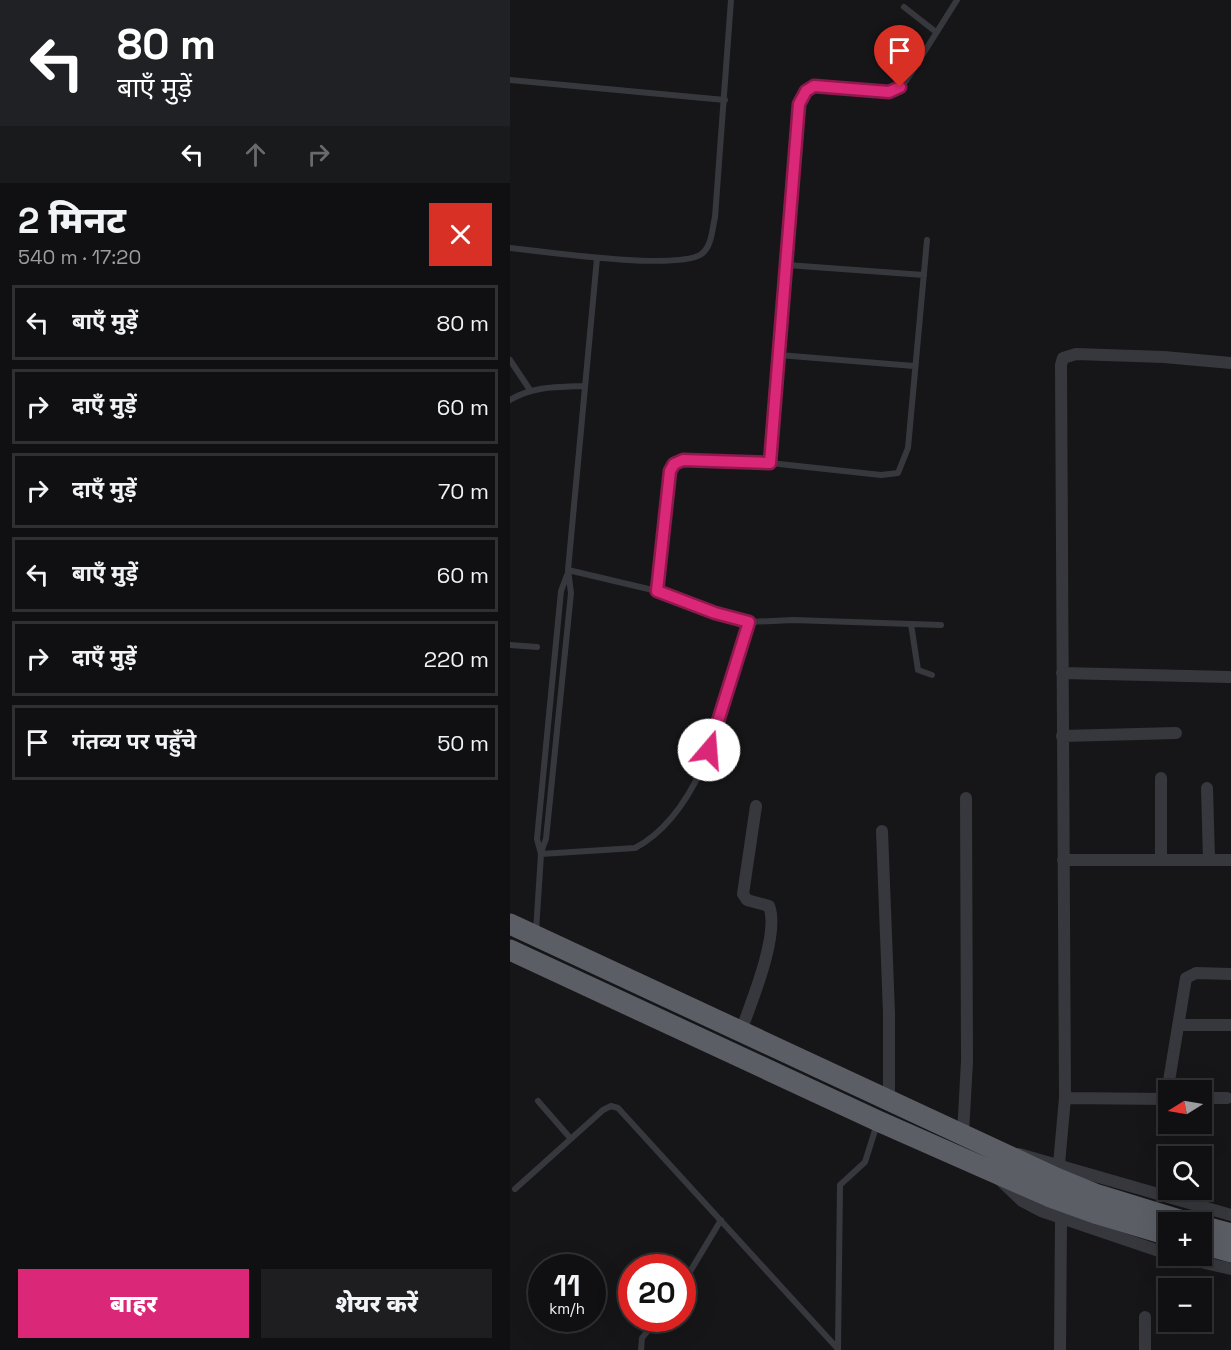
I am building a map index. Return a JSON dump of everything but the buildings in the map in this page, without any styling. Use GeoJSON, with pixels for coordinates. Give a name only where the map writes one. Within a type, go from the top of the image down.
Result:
{"type":"FeatureCollection","features":[{"type":"Feature","properties":{"kind":"highway"},"geometry":{"type":"LineString","coordinates":[[510,924],[963,1134],[993,1160],[1073,1206],[1158,1232]]}},
{"type":"Feature","properties":{"kind":"highway"},"geometry":{"type":"LineString","coordinates":[[510,950],[878,1121],[1158,1213]]}},
{"type":"Feature","properties":{"kind":"highway"},"geometry":{"type":"LineString","coordinates":[[1212,1229],[1231,1234]]}},
{"type":"Feature","properties":{"kind":"highway"},"geometry":{"type":"LineString","coordinates":[[1212,1247],[1231,1252]]}},
{"type":"Feature","properties":{"kind":"street"},"geometry":{"type":"LineString","coordinates":[[1059,1164],[1065,1098],[1060,514],[1063,358],[1076,354],[1121,354],[1231,363]]}},
{"type":"Feature","properties":{"kind":"street"},"geometry":{"type":"LineString","coordinates":[[1062,673],[1229,676]]}},
{"type":"Feature","properties":{"kind":"street"},"geometry":{"type":"LineString","coordinates":[[1062,736],[1176,733]]}},
{"type":"Feature","properties":{"kind":"street"},"geometry":{"type":"LineString","coordinates":[[1161,778],[1161,859]]}},
{"type":"Feature","properties":{"kind":"street"},"geometry":{"type":"LineString","coordinates":[[1207,788],[1209,860]]}},
{"type":"Feature","properties":{"kind":"street"},"geometry":{"type":"LineString","coordinates":[[963,1134],[967,1061],[966,798]]}},
{"type":"Feature","properties":{"kind":"street"},"geometry":{"type":"LineString","coordinates":[[741,1031],[764,969],[771,918],[769,906],[747,900],[743,894],[756,806]]}},
{"type":"Feature","properties":{"kind":"street"},"geometry":{"type":"LineString","coordinates":[[882,831],[890,1013],[888,1099]]}},
{"type":"Feature","properties":{"kind":"street"},"geometry":{"type":"LineString","coordinates":[[1064,860],[1231,860]]}},
{"type":"Feature","properties":{"kind":"street"},"geometry":{"type":"LineString","coordinates":[[1170,1080],[1186,978],[1190,974],[1231,974]]}},
{"type":"Feature","properties":{"kind":"street"},"geometry":{"type":"LineString","coordinates":[[1178,1025],[1231,1025]]}},
{"type":"Feature","properties":{"kind":"street"},"geometry":{"type":"LineString","coordinates":[[1065,1098],[1158,1099]]}},
{"type":"Feature","properties":{"kind":"street"},"geometry":{"type":"LineString","coordinates":[[1212,1098],[1227,1098]]}},
{"type":"Feature","properties":{"kind":"street"},"geometry":{"type":"LineString","coordinates":[[1158,1251],[1061,1219],[1022,1201],[993,1160],[1034,1156],[1140,1191],[1231,1215]]}},
{"type":"Feature","properties":{"kind":"street"},"geometry":{"type":"LineString","coordinates":[[1060,1350],[1061,1219]]}},
{"type":"Feature","properties":{"kind":"street"},"geometry":{"type":"LineString","coordinates":[[1212,1265],[1231,1269]]}},
{"type":"Feature","properties":{"kind":"street"},"geometry":{"type":"LineString","coordinates":[[1144,1317],[1145,1350]]}},
{"type":"Feature","properties":{"kind":"lane"},"geometry":{"type":"LineString","coordinates":[[510,248],[597,258],[681,260],[701,255],[708,246],[715,217],[731,0]]}},
{"type":"Feature","properties":{"kind":"lane"},"geometry":{"type":"LineString","coordinates":[[770,463],[802,97],[814,86],[895,90],[906,81],[957,0]]}},
{"type":"Feature","properties":{"kind":"lane"},"geometry":{"type":"LineString","coordinates":[[904,7],[936,32]]}},
{"type":"Feature","properties":{"kind":"lane"},"geometry":{"type":"LineString","coordinates":[[510,80],[725,100]]}},
{"type":"Feature","properties":{"kind":"lane"},"geometry":{"type":"LineString","coordinates":[[657,591],[668,479],[674,464],[683,460],[700,458],[770,463],[880,476],[898,473],[908,448],[927,240]]}},
{"type":"Feature","properties":{"kind":"lane"},"geometry":{"type":"LineString","coordinates":[[536,936],[541,853],[546,839],[570,605],[568,572],[597,258]]}},
{"type":"Feature","properties":{"kind":"lane"},"geometry":{"type":"LineString","coordinates":[[787,265],[924,275]]}},
{"type":"Feature","properties":{"kind":"lane"},"geometry":{"type":"LineString","coordinates":[[779,355],[914,366]]}},
{"type":"Feature","properties":{"kind":"lane"},"geometry":{"type":"LineString","coordinates":[[510,360],[530,390]]}},
{"type":"Feature","properties":{"kind":"lane"},"geometry":{"type":"LineString","coordinates":[[510,400],[530,390],[584,386]]}},
{"type":"Feature","properties":{"kind":"lane"},"geometry":{"type":"LineString","coordinates":[[568,572],[657,591],[715,613],[749,622],[793,620],[941,625]]}},
{"type":"Feature","properties":{"kind":"lane"},"geometry":{"type":"LineString","coordinates":[[541,853],[537,839],[561,591],[568,572]]}},
{"type":"Feature","properties":{"kind":"lane"},"geometry":{"type":"LineString","coordinates":[[541,853],[635,848],[645,843],[678,810],[695,784],[709,750],[749,622]]}},
{"type":"Feature","properties":{"kind":"lane"},"geometry":{"type":"LineString","coordinates":[[911,624],[918,670],[932,675]]}},
{"type":"Feature","properties":{"kind":"lane"},"geometry":{"type":"LineString","coordinates":[[510,645],[537,647]]}},
{"type":"Feature","properties":{"kind":"lane"},"geometry":{"type":"LineString","coordinates":[[538,1101],[571,1139]]}},
{"type":"Feature","properties":{"kind":"lane"},"geometry":{"type":"LineString","coordinates":[[515,1189],[603,1110],[611,1106],[618,1108],[838,1349]]}},
{"type":"Feature","properties":{"kind":"lane"},"geometry":{"type":"LineString","coordinates":[[838,1349],[840,1185],[865,1162],[878,1121]]}},
{"type":"Feature","properties":{"kind":"lane"},"geometry":{"type":"LineString","coordinates":[[696,1262],[721,1220]]}},
{"type":"Feature","properties":{"kind":"lane"},"geometry":{"type":"LineString","coordinates":[[641,1350],[642,1338],[647,1332]]}},
{"type":"Feature","properties":{"kind":"route"},"geometry":{"type":"LineString","coordinates":[[709,750],[749,622],[682,602],[657,591],[670,471],[674,464],[683,460],[700,458],[770,463],[799,104],[806,91],[814,86],[889,92],[900,87]]}}]}
